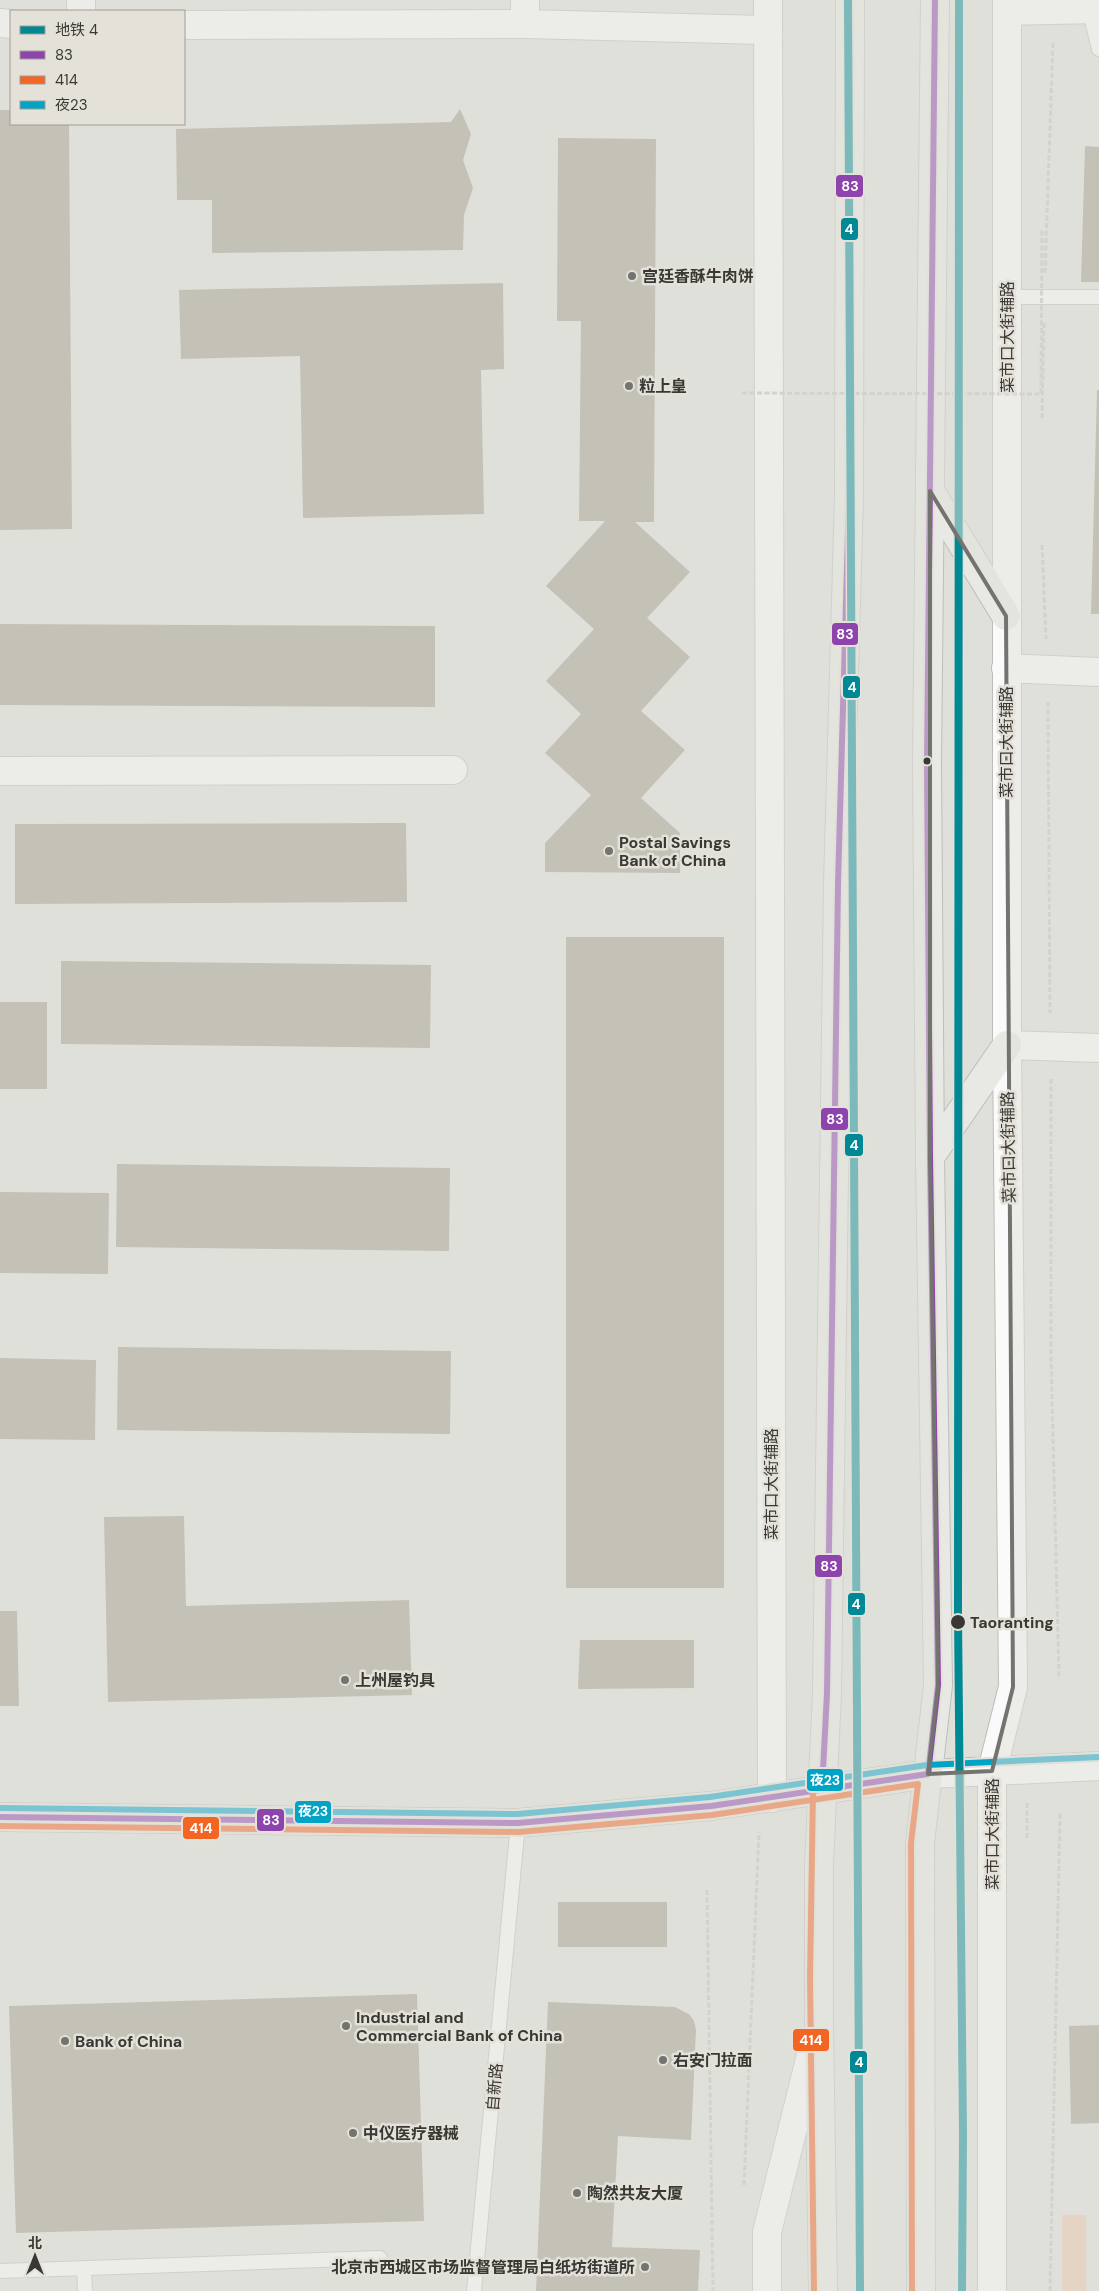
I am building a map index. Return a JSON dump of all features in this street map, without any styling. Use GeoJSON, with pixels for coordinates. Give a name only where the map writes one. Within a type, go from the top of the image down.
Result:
{"type":"FeatureCollection","features":[{"type":"Feature","properties":{"kind":"main road"},"geometry":{"type":"LineString","coordinates":[[823,2291],[819,1864],[827,1693],[838,884],[849,496],[850,0]]}},
{"type":"Feature","properties":{"kind":"main road"},"geometry":{"type":"LineString","coordinates":[[921,2291],[920,1842],[938,1685],[930,1157],[927,764],[935,0]]}},
{"type":"Feature","properties":{"kind":"main road"},"geometry":{"type":"LineString","coordinates":[[930,491],[1006,616]]}},
{"type":"Feature","properties":{"kind":"main road"},"geometry":{"type":"LineString","coordinates":[[930,1157],[1007,1045]]}},
{"type":"Feature","properties":{"kind":"street","name":"菜市口大街辅路"},"geometry":{"type":"LineString","coordinates":[[766,1798],[768,0]]}},
{"type":"Feature","properties":{"kind":"street","name":"菜市口大街辅路"},"geometry":{"type":"LineString","coordinates":[[992,2291],[992,1771],[1014,1687],[1007,1045],[1007,6]]}},
{"type":"Feature","properties":{"kind":"street"},"geometry":{"type":"LineString","coordinates":[[1007,6],[1094,9]]}},
{"type":"Feature","properties":{"kind":"street"},"geometry":{"type":"LineString","coordinates":[[185,25],[525,12],[768,30]]}},
{"type":"Feature","properties":{"kind":"street"},"geometry":{"type":"LineString","coordinates":[[1006,668],[1099,672]]}},
{"type":"Feature","properties":{"kind":"street"},"geometry":{"type":"LineString","coordinates":[[0,771],[453,770]]}},
{"type":"Feature","properties":{"kind":"street"},"geometry":{"type":"LineString","coordinates":[[1007,1045],[1099,1048]]}},
{"type":"Feature","properties":{"kind":"street"},"geometry":{"type":"LineString","coordinates":[[0,1818],[518,1823],[711,1806],[928,1774],[1099,1766]]}},
{"type":"Feature","properties":{"kind":"street"},"geometry":{"type":"LineString","coordinates":[[767,2291],[767,2232],[819,2023]]}},
{"type":"Feature","properties":{"kind":"lane"},"geometry":{"type":"LineString","coordinates":[[1094,9],[1099,49]]}},
{"type":"Feature","properties":{"kind":"lane"},"geometry":{"type":"LineString","coordinates":[[1007,297],[1099,298]]}},
{"type":"Feature","properties":{"kind":"lane","name":"自新路"},"geometry":{"type":"LineString","coordinates":[[474,2291],[518,1823]]}},
{"type":"Feature","properties":{"kind":"lane"},"geometry":{"type":"LineString","coordinates":[[0,2272],[380,2258]]}},
{"type":"Feature","properties":{"kind":"lane"},"geometry":{"type":"LineString","coordinates":[[84,2268],[85,2291]]}},
{"type":"Feature","properties":{"kind":"path"},"geometry":{"type":"LineString","coordinates":[[742,393],[1041,394],[1042,228]]}},
{"type":"Feature","properties":{"kind":"path"},"geometry":{"type":"LineString","coordinates":[[1041,536],[1047,670],[1050,1013]]}},
{"type":"Feature","properties":{"kind":"path"},"geometry":{"type":"LineString","coordinates":[[1051,1076],[1051,1357],[1059,1678]]}},
{"type":"Feature","properties":{"kind":"path"},"geometry":{"type":"LineString","coordinates":[[743,2193],[766,1798]]}},
{"type":"Feature","properties":{"kind":"path"},"geometry":{"type":"LineString","coordinates":[[1050,2291],[1060,1812]]}},
{"type":"Feature","properties":{"kind":"path"},"geometry":{"type":"LineString","coordinates":[[707,1890],[713,2291]]}},
{"type":"Feature","properties":{"kind":"highlighted area"},"geometry":{"type":"Polygon","coordinates":[[[930,491],[1006,616],[1013,1687],[992,1771],[928,1774],[938,1685],[930,1157],[930,491]]]}},
{"type":"Feature","properties":{"kind":"shaded area"},"geometry":{"type":"Polygon","coordinates":[[[1062,2215],[1086,2215],[1086,2291],[1062,2291],[1062,2215]]]}},
{"type":"Feature","properties":{"kind":"building"},"geometry":{"type":"Polygon","coordinates":[[[460,109],[471,134],[463,160],[473,188],[464,215],[463,250],[212,253],[212,200],[177,200],[176,129],[451,122],[460,109]]]}},
{"type":"Feature","properties":{"kind":"building"},"geometry":{"type":"Polygon","coordinates":[[[0,110],[10,110],[10,125],[69,125],[72,529],[0,530],[0,110]]]}},
{"type":"Feature","properties":{"kind":"building"},"geometry":{"type":"Polygon","coordinates":[[[558,138],[656,139],[654,522],[635,522],[690,572],[647,618],[690,657],[641,711],[685,750],[641,798],[680,833],[680,873],[545,872],[545,843],[591,795],[545,753],[581,714],[546,681],[594,629],[546,586],[605,521],[579,521],[581,321],[557,321],[558,138]]]}},
{"type":"Feature","properties":{"kind":"building"},"geometry":{"type":"Polygon","coordinates":[[[1085,146],[1099,147],[1099,282],[1081,282],[1085,146]]]}},
{"type":"Feature","properties":{"kind":"building"},"geometry":{"type":"Polygon","coordinates":[[[503,283],[504,369],[481,370],[484,514],[303,518],[300,356],[181,359],[179,290],[503,283]]]}},
{"type":"Feature","properties":{"kind":"building"},"geometry":{"type":"Polygon","coordinates":[[[1097,390],[1099,390],[1099,614],[1091,614],[1097,390]]]}},
{"type":"Feature","properties":{"kind":"building"},"geometry":{"type":"Polygon","coordinates":[[[0,624],[435,626],[435,707],[0,705],[0,624]]]}},
{"type":"Feature","properties":{"kind":"building"},"geometry":{"type":"Polygon","coordinates":[[[406,823],[407,902],[15,904],[15,824],[406,823]]]}},
{"type":"Feature","properties":{"kind":"building"},"geometry":{"type":"Polygon","coordinates":[[[566,937],[724,937],[724,1588],[566,1588],[566,937]]]}},
{"type":"Feature","properties":{"kind":"building"},"geometry":{"type":"Polygon","coordinates":[[[61,961],[431,965],[430,1048],[61,1044],[61,961]]]}},
{"type":"Feature","properties":{"kind":"building"},"geometry":{"type":"Polygon","coordinates":[[[0,1002],[47,1002],[47,1089],[0,1089],[0,1002]]]}},
{"type":"Feature","properties":{"kind":"building"},"geometry":{"type":"Polygon","coordinates":[[[117,1164],[450,1168],[449,1251],[116,1247],[117,1164]]]}},
{"type":"Feature","properties":{"kind":"building"},"geometry":{"type":"Polygon","coordinates":[[[0,1192],[109,1193],[108,1274],[0,1273],[0,1192]]]}},
{"type":"Feature","properties":{"kind":"building"},"geometry":{"type":"Polygon","coordinates":[[[118,1347],[451,1351],[450,1434],[117,1430],[118,1347]]]}},
{"type":"Feature","properties":{"kind":"building"},"geometry":{"type":"Polygon","coordinates":[[[0,1358],[96,1360],[95,1440],[0,1439],[0,1358]]]}},
{"type":"Feature","properties":{"kind":"building"},"geometry":{"type":"Polygon","coordinates":[[[184,1516],[186,1606],[409,1600],[412,1695],[108,1702],[104,1517],[184,1516]]]}},
{"type":"Feature","properties":{"kind":"building"},"geometry":{"type":"Polygon","coordinates":[[[0,1611],[17,1611],[19,1706],[0,1706],[0,1611]]]}},
{"type":"Feature","properties":{"kind":"building"},"geometry":{"type":"Polygon","coordinates":[[[580,1640],[694,1640],[694,1688],[578,1689],[580,1640]]]}},
{"type":"Feature","properties":{"kind":"building"},"geometry":{"type":"Polygon","coordinates":[[[558,1902],[667,1902],[667,1947],[558,1947],[558,1902]]]}},
{"type":"Feature","properties":{"kind":"building"},"geometry":{"type":"Polygon","coordinates":[[[417,1994],[424,2221],[16,2233],[9,2006],[417,1994]]]}},
{"type":"Feature","properties":{"kind":"building","name":"陶然共友大厦"},"geometry":{"type":"Polygon","coordinates":[[[548,2002],[675,2007],[690,2015],[694,2021],[696,2030],[691,2140],[618,2136],[612,2247],[700,2250],[698,2291],[536,2291],[548,2002]]]}},
{"type":"Feature","properties":{"kind":"building"},"geometry":{"type":"Polygon","coordinates":[[[1099,2025],[1099,2123],[1071,2124],[1069,2026],[1099,2025]]]}},
{"type":"Feature","properties":{"kind":"metro line","name":"4"},"geometry":{"type":"LineString","coordinates":[[848,0],[860,2291]]}},
{"type":"Feature","properties":{"kind":"metro line","name":"4"},"geometry":{"type":"LineString","coordinates":[[959,0],[958,1615],[963,2134],[962,2291]]}},
{"type":"Feature","properties":{"kind":"transit line","name":"83"},"geometry":{"type":"LineString","coordinates":[[822,1790],[827,1693],[838,884],[849,496],[850,0]]}},
{"type":"Feature","properties":{"kind":"transit line","name":"83"},"geometry":{"type":"LineString","coordinates":[[0,1817],[518,1823],[711,1806],[928,1774],[938,1685],[930,1157],[927,764],[935,0]]}},
{"type":"Feature","properties":{"kind":"transit line","name":"夜23"},"geometry":{"type":"LineString","coordinates":[[0,1808],[518,1814],[710,1797],[927,1765],[1099,1757]]}},
{"type":"Feature","properties":{"kind":"transit line","name":"414"},"geometry":{"type":"LineString","coordinates":[[0,1826],[519,1832],[712,1815],[918,1784],[911,1843],[912,2291]]}},
{"type":"Feature","properties":{"kind":"transit line","name":"414"},"geometry":{"type":"LineString","coordinates":[[813,1790],[810,1978],[814,2291]]}},
{"type":"Feature","properties":{"kind":"place","name":"宫廷香酥牛肉饼"},"geometry":{"type":"Point","coordinates":[632,276]}},
{"type":"Feature","properties":{"kind":"place","name":"粒上皇"},"geometry":{"type":"Point","coordinates":[629,386]}},
{"type":"Feature","properties":{"kind":"place","name":"Postal Savings Bank of China"},"geometry":{"type":"Point","coordinates":[609,851]}},
{"type":"Feature","properties":{"kind":"place","name":"Taoranting"},"geometry":{"type":"Point","coordinates":[958,1622]}},
{"type":"Feature","properties":{"kind":"place","name":"上州屋钓具"},"geometry":{"type":"Point","coordinates":[345,1680]}},
{"type":"Feature","properties":{"kind":"place","name":"Industrial and Commercial Bank of China"},"geometry":{"type":"Point","coordinates":[346,2026]}},
{"type":"Feature","properties":{"kind":"place","name":"Bank of China"},"geometry":{"type":"Point","coordinates":[65,2041]}},
{"type":"Feature","properties":{"kind":"place","name":"右安门拉面"},"geometry":{"type":"Point","coordinates":[663,2060]}},
{"type":"Feature","properties":{"kind":"place","name":"中仪医疗器械"},"geometry":{"type":"Point","coordinates":[353,2133]}},
{"type":"Feature","properties":{"kind":"place","name":"陶然共友大厦"},"geometry":{"type":"Point","coordinates":[577,2193]}},
{"type":"Feature","properties":{"kind":"place","name":"北京市西城区市场监督管理局白纸坊街道所"},"geometry":{"type":"Point","coordinates":[645,2267]}}]}
